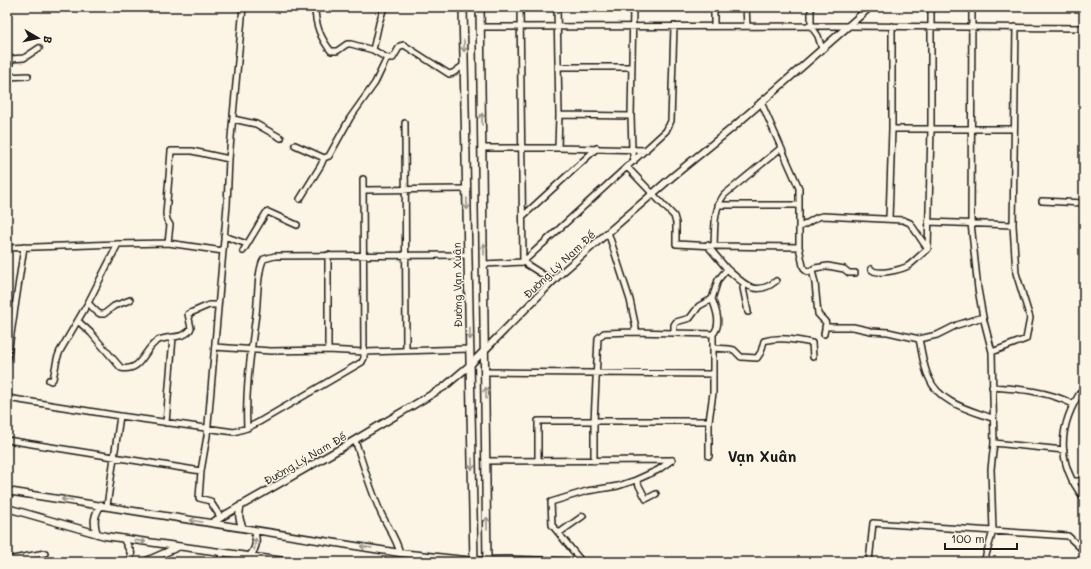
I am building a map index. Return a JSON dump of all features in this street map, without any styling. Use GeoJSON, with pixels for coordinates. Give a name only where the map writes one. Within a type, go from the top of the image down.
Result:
{"type":"FeatureCollection","features":[{"type":"Feature","properties":{"kind":"main road","name":"Đường Vạn Xuân"},"geometry":{"type":"LineString","coordinates":[[463,7],[474,562]]}},
{"type":"Feature","properties":{"kind":"main road"},"geometry":{"type":"LineString","coordinates":[[480,7],[486,372],[487,561]]}},
{"type":"Feature","properties":{"kind":"main road"},"geometry":{"type":"LineString","coordinates":[[474,562],[566,562]]}},
{"type":"Feature","properties":{"kind":"street"},"geometry":{"type":"LineString","coordinates":[[221,518],[210,501],[199,498],[201,471],[208,429],[229,159],[243,7]]}},
{"type":"Feature","properties":{"kind":"street"},"geometry":{"type":"LineString","coordinates":[[315,7],[316,23],[319,32],[324,43],[331,51],[337,52],[347,44],[351,44],[373,50],[387,58],[393,58],[400,46],[404,45],[449,74],[453,73],[464,65]]}},
{"type":"Feature","properties":{"kind":"street"},"geometry":{"type":"LineString","coordinates":[[373,50],[384,7]]}},
{"type":"Feature","properties":{"kind":"street"},"geometry":{"type":"LineString","coordinates":[[520,7],[523,262]]}},
{"type":"Feature","properties":{"kind":"street"},"geometry":{"type":"LineString","coordinates":[[557,7],[559,67],[558,148]]}},
{"type":"Feature","properties":{"kind":"street"},"geometry":{"type":"LineString","coordinates":[[632,7],[631,116],[632,149],[634,160]]}},
{"type":"Feature","properties":{"kind":"street"},"geometry":{"type":"LineString","coordinates":[[714,7],[714,26]]}},
{"type":"Feature","properties":{"kind":"street"},"geometry":{"type":"LineString","coordinates":[[746,7],[747,26]]}},
{"type":"Feature","properties":{"kind":"street"},"geometry":{"type":"LineString","coordinates":[[811,7],[810,26],[818,36],[822,48]]}},
{"type":"Feature","properties":{"kind":"street","name":"Đường Lý Nam Đế"},"geometry":{"type":"LineString","coordinates":[[211,524],[444,388],[470,365],[552,281],[652,194],[731,129],[870,7]]}},
{"type":"Feature","properties":{"kind":"street"},"geometry":{"type":"LineString","coordinates":[[871,269],[873,271],[881,272],[900,269],[908,266],[928,249],[931,129],[931,7]]}},
{"type":"Feature","properties":{"kind":"street"},"geometry":{"type":"LineString","coordinates":[[972,7],[971,223],[978,289],[992,352],[992,418],[994,443],[991,469],[993,530],[984,562]]}},
{"type":"Feature","properties":{"kind":"street"},"geometry":{"type":"LineString","coordinates":[[523,262],[666,131],[672,121],[674,26]]}},
{"type":"Feature","properties":{"kind":"street"},"geometry":{"type":"LineString","coordinates":[[480,27],[892,26],[1084,28]]}},
{"type":"Feature","properties":{"kind":"street"},"geometry":{"type":"LineString","coordinates":[[889,219],[892,129],[892,26]]}},
{"type":"Feature","properties":{"kind":"street"},"geometry":{"type":"LineString","coordinates":[[992,352],[1026,339],[1030,318],[1016,273],[1013,224],[1016,27]]}},
{"type":"Feature","properties":{"kind":"street"},"geometry":{"type":"LineString","coordinates":[[28,76],[7,76],[11,59],[24,58],[39,48]]}},
{"type":"Feature","properties":{"kind":"street"},"geometry":{"type":"LineString","coordinates":[[300,199],[324,158],[329,156],[350,118],[375,83],[387,58]]}},
{"type":"Feature","properties":{"kind":"street"},"geometry":{"type":"LineString","coordinates":[[559,67],[632,67]]}},
{"type":"Feature","properties":{"kind":"street"},"geometry":{"type":"LineString","coordinates":[[761,102],[799,188],[799,247],[805,270],[808,272],[815,268],[832,266],[844,269],[849,273],[855,273]]}},
{"type":"Feature","properties":{"kind":"street"},"geometry":{"type":"LineString","coordinates":[[559,115],[631,116]]}},
{"type":"Feature","properties":{"kind":"street"},"geometry":{"type":"LineString","coordinates":[[233,119],[256,124],[281,138]]}},
{"type":"Feature","properties":{"kind":"street"},"geometry":{"type":"LineString","coordinates":[[405,123],[406,351]]}},
{"type":"Feature","properties":{"kind":"street"},"geometry":{"type":"LineString","coordinates":[[892,129],[1014,129]]}},
{"type":"Feature","properties":{"kind":"street"},"geometry":{"type":"LineString","coordinates":[[295,145],[324,158]]}},
{"type":"Feature","properties":{"kind":"street"},"geometry":{"type":"LineString","coordinates":[[482,148],[522,147],[646,150]]}},
{"type":"Feature","properties":{"kind":"street"},"geometry":{"type":"LineString","coordinates":[[523,216],[597,148]]}},
{"type":"Feature","properties":{"kind":"street"},"geometry":{"type":"LineString","coordinates":[[714,246],[715,215],[718,205],[724,195],[781,148]]}},
{"type":"Feature","properties":{"kind":"street"},"geometry":{"type":"LineString","coordinates":[[168,243],[170,229],[166,214],[171,152],[192,151],[229,159]]}},
{"type":"Feature","properties":{"kind":"street"},"geometry":{"type":"LineString","coordinates":[[627,167],[676,220],[676,244],[799,247]]}},
{"type":"Feature","properties":{"kind":"street"},"geometry":{"type":"LineString","coordinates":[[7,398],[234,432],[247,428],[362,362],[364,358],[364,179]]}},
{"type":"Feature","properties":{"kind":"street"},"geometry":{"type":"LineString","coordinates":[[364,190],[466,189]]}},
{"type":"Feature","properties":{"kind":"street"},"geometry":{"type":"LineString","coordinates":[[1042,200],[1084,203]]}},
{"type":"Feature","properties":{"kind":"street"},"geometry":{"type":"LineString","coordinates":[[718,205],[799,206]]}},
{"type":"Feature","properties":{"kind":"street"},"geometry":{"type":"LineString","coordinates":[[243,251],[265,214],[268,212],[297,225]]}},
{"type":"Feature","properties":{"kind":"street"},"geometry":{"type":"LineString","coordinates":[[799,227],[814,218],[823,216],[905,220],[910,223],[928,249]]}},
{"type":"Feature","properties":{"kind":"street"},"geometry":{"type":"LineString","coordinates":[[928,222],[1013,224]]}},
{"type":"Feature","properties":{"kind":"street"},"geometry":{"type":"LineString","coordinates":[[608,232],[630,300],[636,328],[633,332]]}},
{"type":"Feature","properties":{"kind":"street"},"geometry":{"type":"LineString","coordinates":[[224,236],[248,244]]}},
{"type":"Feature","properties":{"kind":"street"},"geometry":{"type":"LineString","coordinates":[[7,248],[168,243],[223,251]]}},
{"type":"Feature","properties":{"kind":"street"},"geometry":{"type":"LineString","coordinates":[[49,380],[51,381],[53,379],[60,351],[88,303],[118,244]]}},
{"type":"Feature","properties":{"kind":"street"},"geometry":{"type":"LineString","coordinates":[[707,245],[742,285],[748,312]]}},
{"type":"Feature","properties":{"kind":"street"},"geometry":{"type":"LineString","coordinates":[[7,361],[24,247]]}},
{"type":"Feature","properties":{"kind":"street"},"geometry":{"type":"LineString","coordinates":[[328,255],[328,350]]}},
{"type":"Feature","properties":{"kind":"street"},"geometry":{"type":"LineString","coordinates":[[247,428],[246,414],[250,350],[256,313],[260,269],[264,259],[275,256],[468,255]]}},
{"type":"Feature","properties":{"kind":"street"},"geometry":{"type":"LineString","coordinates":[[484,264],[523,262],[552,281]]}},
{"type":"Feature","properties":{"kind":"street"},"geometry":{"type":"LineString","coordinates":[[709,456],[710,421],[713,393],[713,334],[718,326],[712,299],[718,280],[727,269]]}},
{"type":"Feature","properties":{"kind":"street"},"geometry":{"type":"LineString","coordinates":[[812,270],[815,283],[818,314],[826,320],[824,334]]}},
{"type":"Feature","properties":{"kind":"street"},"geometry":{"type":"LineString","coordinates":[[742,285],[747,285],[757,289],[766,288],[776,281]]}},
{"type":"Feature","properties":{"kind":"street"},"geometry":{"type":"LineString","coordinates":[[674,333],[675,323],[690,318],[699,306],[712,299]]}},
{"type":"Feature","properties":{"kind":"street"},"geometry":{"type":"LineString","coordinates":[[88,303],[97,312],[104,314],[114,306],[130,300]]}},
{"type":"Feature","properties":{"kind":"street"},"geometry":{"type":"LineString","coordinates":[[7,305],[16,306]]}},
{"type":"Feature","properties":{"kind":"street"},"geometry":{"type":"LineString","coordinates":[[78,321],[91,333],[121,368],[127,369],[136,365],[156,342],[163,338],[184,334],[191,330],[188,314],[209,305],[218,305]]}},
{"type":"Feature","properties":{"kind":"street"},"geometry":{"type":"LineString","coordinates":[[825,327],[853,327],[871,331],[888,332],[919,339],[937,335],[957,324],[983,317]]}},
{"type":"Feature","properties":{"kind":"street"},"geometry":{"type":"LineString","coordinates":[[594,461],[594,422],[598,341],[600,336],[604,333],[633,332],[713,334]]}},
{"type":"Feature","properties":{"kind":"street"},"geometry":{"type":"LineString","coordinates":[[166,423],[173,337]]}},
{"type":"Feature","properties":{"kind":"street"},"geometry":{"type":"LineString","coordinates":[[713,348],[729,348],[734,350],[741,357],[757,358],[761,352],[764,341],[776,339],[792,340],[812,343],[813,357]]}},
{"type":"Feature","properties":{"kind":"street"},"geometry":{"type":"LineString","coordinates":[[919,339],[928,377],[934,387],[954,404],[992,418]]}},
{"type":"Feature","properties":{"kind":"street"},"geometry":{"type":"LineString","coordinates":[[215,347],[271,351],[328,350],[364,352],[470,349]]}},
{"type":"Feature","properties":{"kind":"street"},"geometry":{"type":"LineString","coordinates":[[486,372],[713,374]]}},
{"type":"Feature","properties":{"kind":"street"},"geometry":{"type":"LineString","coordinates":[[992,387],[1016,388],[1050,394],[1063,398],[1073,404]]}},
{"type":"Feature","properties":{"kind":"street"},"geometry":{"type":"LineString","coordinates":[[1084,387],[1073,404],[1068,416],[1063,438],[1070,477],[1084,498]]}},
{"type":"Feature","properties":{"kind":"street"},"geometry":{"type":"LineString","coordinates":[[97,534],[94,518],[104,506],[120,416]]}},
{"type":"Feature","properties":{"kind":"street"},"geometry":{"type":"LineString","coordinates":[[538,461],[538,421],[710,421]]}},
{"type":"Feature","properties":{"kind":"street"},"geometry":{"type":"LineString","coordinates":[[7,440],[201,471]]}},
{"type":"Feature","properties":{"kind":"street"},"geometry":{"type":"LineString","coordinates":[[355,440],[382,517],[397,541],[400,552]]}},
{"type":"Feature","properties":{"kind":"street"},"geometry":{"type":"LineString","coordinates":[[994,443],[1064,450]]}},
{"type":"Feature","properties":{"kind":"street"},"geometry":{"type":"LineString","coordinates":[[486,461],[672,460],[658,470],[636,480],[618,486],[587,491],[551,502],[552,524],[582,562]]}},
{"type":"Feature","properties":{"kind":"street"},"geometry":{"type":"LineString","coordinates":[[636,480],[646,499],[656,494]]}},
{"type":"Feature","properties":{"kind":"street"},"geometry":{"type":"LineString","coordinates":[[1072,481],[1084,480]]}},
{"type":"Feature","properties":{"kind":"street"},"geometry":{"type":"LineString","coordinates":[[7,491],[211,524],[474,562]]}},
{"type":"Feature","properties":{"kind":"street"},"geometry":{"type":"LineString","coordinates":[[241,506],[238,513],[243,528]]}},
{"type":"Feature","properties":{"kind":"street"},"geometry":{"type":"LineString","coordinates":[[7,508],[97,534],[291,562]]}},
{"type":"Feature","properties":{"kind":"street"},"geometry":{"type":"LineString","coordinates":[[559,533],[583,516]]}},
{"type":"Feature","properties":{"kind":"street"},"geometry":{"type":"LineString","coordinates":[[869,562],[873,523],[1068,536],[1084,551]]}},
{"type":"Feature","properties":{"kind":"street"},"geometry":{"type":"LineString","coordinates":[[250,556],[256,548],[257,543],[254,530]]}},
{"type":"Feature","properties":{"kind":"street"},"geometry":{"type":"LineString","coordinates":[[124,539],[131,553],[130,562]]}},
{"type":"Feature","properties":{"kind":"street"},"geometry":{"type":"LineString","coordinates":[[144,562],[179,547]]}},
{"type":"Feature","properties":{"kind":"street"},"geometry":{"type":"LineString","coordinates":[[7,560],[45,553]]}},
{"type":"Feature","properties":{"kind":"street"},"geometry":{"type":"LineString","coordinates":[[220,562],[222,553]]}},
{"type":"Feature","properties":{"kind":"district","name":"Vạn Xuân"},"geometry":{"type":"Point","coordinates":[762,456]}}]}
